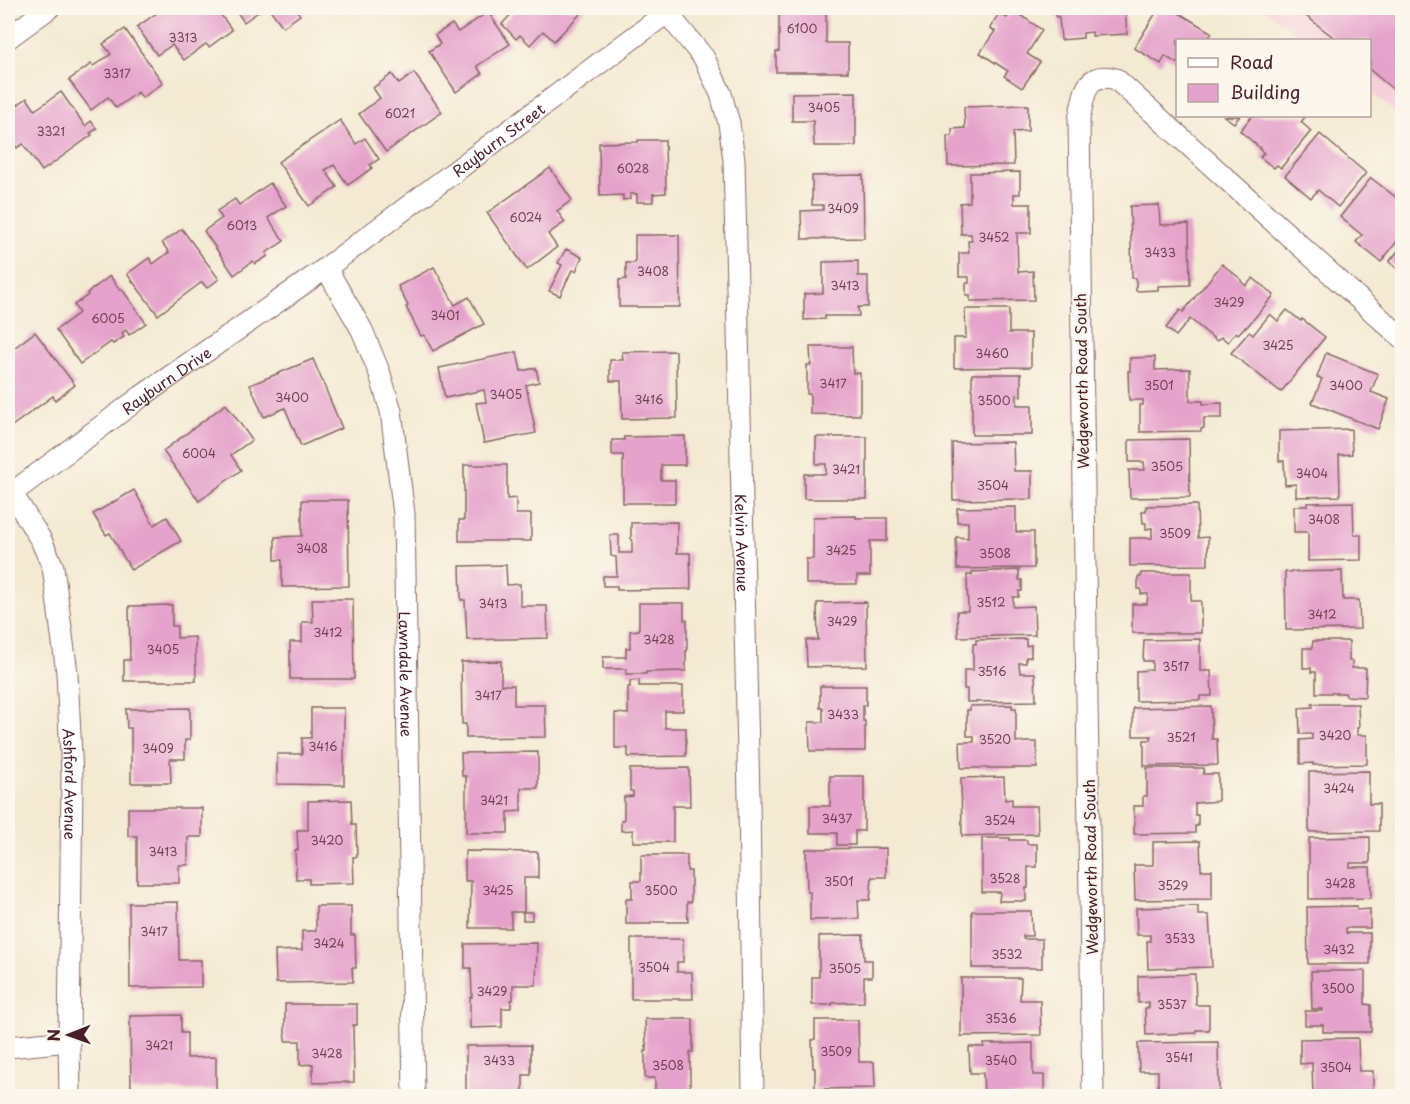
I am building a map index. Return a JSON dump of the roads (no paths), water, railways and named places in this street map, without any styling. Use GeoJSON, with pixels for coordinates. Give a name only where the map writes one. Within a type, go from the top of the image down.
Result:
{"type":"FeatureCollection","features":[{"type":"Feature","properties":{"kind":"street"},"geometry":{"type":"LineString","coordinates":[[8,38],[49,8]]}},
{"type":"Feature","properties":{"kind":"street","name":"Rayburn Street"},"geometry":{"type":"LineString","coordinates":[[326,267],[668,9]]}},
{"type":"Feature","properties":{"kind":"street","name":"Kelvin Avenue"},"geometry":{"type":"LineString","coordinates":[[668,9],[704,58],[720,94],[729,123],[734,160],[749,798],[753,1096]]}},
{"type":"Feature","properties":{"kind":"street","name":"Wedgeworth Road South"},"geometry":{"type":"LineString","coordinates":[[1093,1096],[1080,316],[1079,119],[1088,86],[1095,78],[1104,75],[1116,79],[1402,338]]}},
{"type":"Feature","properties":{"kind":"street","name":"Rayburn Drive"},"geometry":{"type":"LineString","coordinates":[[9,492],[326,267]]}},
{"type":"Feature","properties":{"kind":"street","name":"Lawndale Avenue"},"geometry":{"type":"LineString","coordinates":[[326,267],[362,330],[380,374],[391,411],[404,514],[414,1096]]}},
{"type":"Feature","properties":{"kind":"street","name":"Ashford Avenue"},"geometry":{"type":"LineString","coordinates":[[9,492],[41,540],[53,567],[67,673],[72,776],[70,1096]]}},
{"type":"Feature","properties":{"kind":"street"},"geometry":{"type":"LineString","coordinates":[[8,1047],[69,1041]]}}]}
